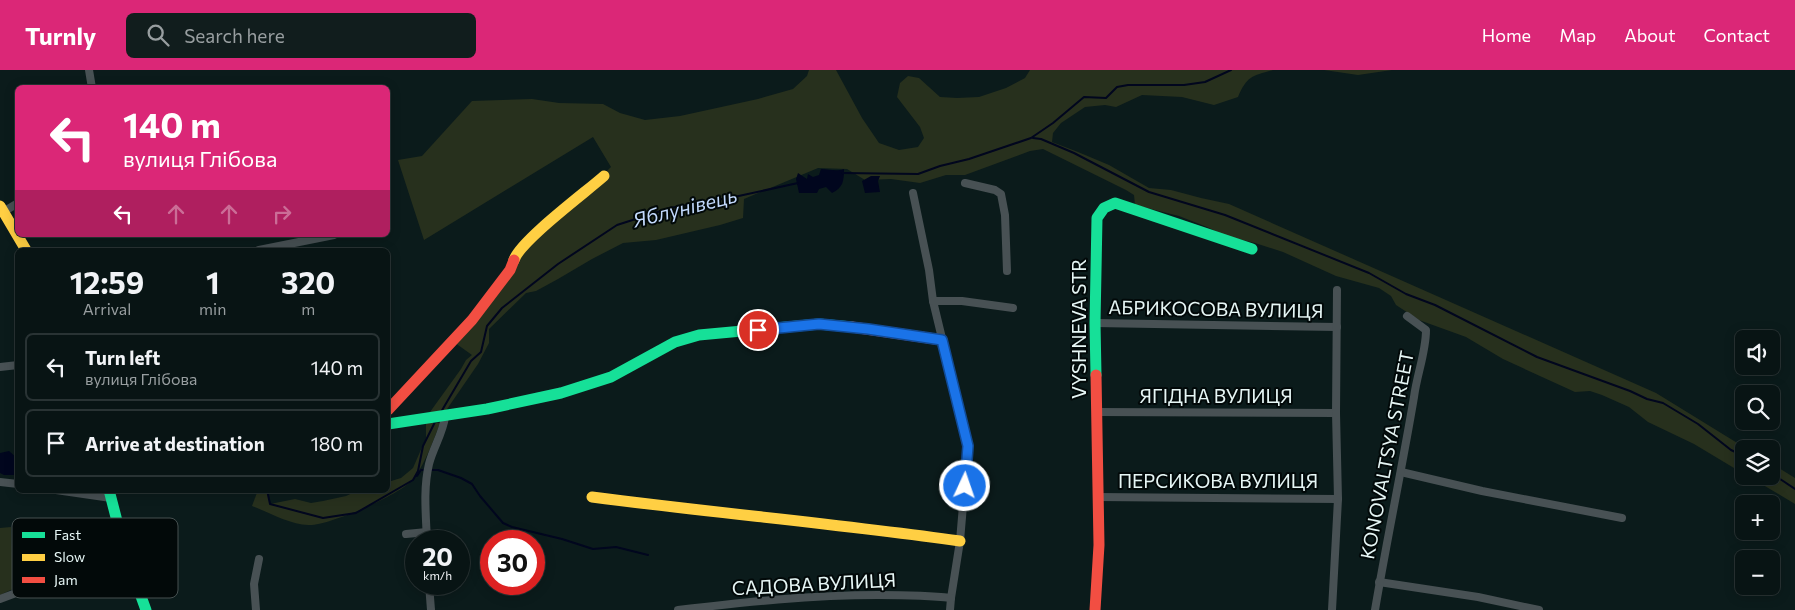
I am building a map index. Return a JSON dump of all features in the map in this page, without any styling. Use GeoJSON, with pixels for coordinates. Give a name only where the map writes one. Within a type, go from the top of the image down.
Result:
{"type":"FeatureCollection","features":[{"type":"Feature","properties":{"kind":"street"},"geometry":{"type":"LineString","coordinates":[[89,70],[92,85]]}},
{"type":"Feature","properties":{"kind":"street"},"geometry":{"type":"LineString","coordinates":[[390,408],[472,320],[510,270],[516,253],[604,176]]}},
{"type":"Feature","properties":{"kind":"street"},"geometry":{"type":"LineString","coordinates":[[965,183],[994,190],[1001,194],[1005,215],[1008,272]]}},
{"type":"Feature","properties":{"kind":"street"},"geometry":{"type":"LineString","coordinates":[[913,193],[933,301],[968,446],[960,541],[950,610]]}},
{"type":"Feature","properties":{"kind":"street","name":"VYSHNEVA STR"},"geometry":{"type":"LineString","coordinates":[[1095,610],[1099,545],[1095,324],[1097,218],[1108,205],[1115,203],[1252,249]]}},
{"type":"Feature","properties":{"kind":"street"},"geometry":{"type":"LineString","coordinates":[[15,204],[2,209],[15,231]]}},
{"type":"Feature","properties":{"kind":"street"},"geometry":{"type":"LineString","coordinates":[[18,237],[25,248]]}},
{"type":"Feature","properties":{"kind":"street"},"geometry":{"type":"LineString","coordinates":[[268,248],[324,237]]}},
{"type":"Feature","properties":{"kind":"street"},"geometry":{"type":"LineString","coordinates":[[1332,610],[1338,499],[1336,413],[1337,290]]}},
{"type":"Feature","properties":{"kind":"street"},"geometry":{"type":"LineString","coordinates":[[933,301],[962,301],[1013,308]]}},
{"type":"Feature","properties":{"kind":"street","name":"KONOVALTSYA STREET"},"geometry":{"type":"LineString","coordinates":[[1374,610],[1401,472],[1417,375],[1426,342],[1426,330],[1407,316]]}},
{"type":"Feature","properties":{"kind":"street"},"geometry":{"type":"LineString","coordinates":[[390,424],[501,407],[584,386],[615,375],[662,347],[683,338],[699,335],[819,324],[942,340]]}},
{"type":"Feature","properties":{"kind":"street","name":"АБРИКОСОВА ВУЛИЦЯ"},"geometry":{"type":"LineString","coordinates":[[1095,324],[1337,327]]}},
{"type":"Feature","properties":{"kind":"street"},"geometry":{"type":"LineString","coordinates":[[0,366],[15,365]]}},
{"type":"Feature","properties":{"kind":"street","name":"ЯГІДНА ВУЛИЦЯ"},"geometry":{"type":"LineString","coordinates":[[1096,412],[1336,413]]}},
{"type":"Feature","properties":{"kind":"street"},"geometry":{"type":"LineString","coordinates":[[427,530],[427,477],[444,425],[443,417]]}},
{"type":"Feature","properties":{"kind":"street"},"geometry":{"type":"LineString","coordinates":[[1401,472],[1622,518]]}},
{"type":"Feature","properties":{"kind":"street"},"geometry":{"type":"LineString","coordinates":[[0,482],[15,484]]}},
{"type":"Feature","properties":{"kind":"street"},"geometry":{"type":"LineString","coordinates":[[96,493],[110,494],[116,518]]}},
{"type":"Feature","properties":{"kind":"street"},"geometry":{"type":"LineString","coordinates":[[592,497],[717,514],[879,530],[960,541]]}},
{"type":"Feature","properties":{"kind":"street","name":"ПЕРСИКОВА ВУЛИЦЯ"},"geometry":{"type":"LineString","coordinates":[[1097,497],[1338,499]]}},
{"type":"Feature","properties":{"kind":"street"},"geometry":{"type":"LineString","coordinates":[[256,610],[254,584],[259,559]]}},
{"type":"Feature","properties":{"kind":"street"},"geometry":{"type":"LineString","coordinates":[[1379,582],[1539,610]]}},
{"type":"Feature","properties":{"kind":"street"},"geometry":{"type":"LineString","coordinates":[[0,599],[12,594]]}},
{"type":"Feature","properties":{"kind":"street"},"geometry":{"type":"LineString","coordinates":[[430,595],[431,610]]}},
{"type":"Feature","properties":{"kind":"street","name":"САДОВА ВУЛИЦЯ"},"geometry":{"type":"LineString","coordinates":[[678,610],[745,602],[844,595],[929,595],[951,598]]}},
{"type":"Feature","properties":{"kind":"street"},"geometry":{"type":"LineString","coordinates":[[142,598],[146,610]]}},
{"type":"Feature","properties":{"kind":"green space"},"geometry":{"type":"Polygon","coordinates":[[[809,70],[836,70],[862,118],[879,143],[899,150],[918,147],[924,138],[920,127],[897,97],[900,83],[908,76],[919,78],[940,97],[957,98],[979,97],[1006,88],[1025,78],[1030,70],[1273,70],[1247,81],[1238,97],[1214,105],[1182,97],[1142,95],[1116,107],[1105,105],[1085,107],[1061,123],[1053,133],[1052,142],[1109,165],[1149,188],[1171,190],[1229,204],[1656,393],[1735,442],[1735,469],[1694,444],[1648,422],[1629,407],[1590,391],[1575,392],[1503,359],[1466,337],[1419,320],[1396,305],[1391,296],[1379,288],[1336,276],[1283,252],[1226,236],[1179,216],[1135,205],[1134,195],[1126,190],[1043,149],[1030,151],[965,175],[946,175],[920,183],[891,179],[865,180],[847,169],[818,168],[744,199],[743,218],[656,240],[623,243],[536,291],[526,293],[489,329],[489,343],[478,364],[445,412],[430,412],[466,360],[472,355],[451,340],[507,270],[611,167],[593,137],[424,240],[398,160],[422,156],[472,101],[532,99],[559,103],[603,104],[620,113],[645,120],[680,116],[758,99],[793,89],[807,76],[809,70]]]}},
{"type":"Feature","properties":{"kind":"green space"},"geometry":{"type":"Polygon","coordinates":[[[1324,70],[1392,70],[1358,75],[1324,70]]]}},
{"type":"Feature","properties":{"kind":"green space"},"geometry":{"type":"Polygon","coordinates":[[[426,423],[440,423],[429,451],[414,478],[396,492],[365,508],[320,524],[303,525],[252,506],[257,493],[268,493],[270,504],[295,499],[311,503],[352,493],[390,493],[390,481],[401,478],[413,468],[426,438],[426,423]]]}},
{"type":"Feature","properties":{"kind":"green space"},"geometry":{"type":"Polygon","coordinates":[[[1780,469],[1795,478],[1795,504],[1763,485],[1780,485],[1780,469]]]}},
{"type":"Feature","properties":{"kind":"green space"},"geometry":{"type":"Polygon","coordinates":[[[11,527],[12,589],[0,595],[0,528],[11,527]]]}},
{"type":"Feature","properties":{"kind":"water"},"geometry":{"type":"Polygon","coordinates":[[[821,169],[844,169],[843,181],[839,189],[832,193],[826,187],[819,189],[817,193],[799,193],[796,179],[798,173],[807,179],[808,174],[813,177],[819,175],[821,169]]]}},
{"type":"Feature","properties":{"kind":"water"},"geometry":{"type":"Polygon","coordinates":[[[871,176],[880,176],[878,181],[880,192],[865,193],[862,181],[871,176]]]}},
{"type":"Feature","properties":{"kind":"water"},"geometry":{"type":"Polygon","coordinates":[[[9,451],[15,456],[15,475],[0,473],[0,453],[9,451]]]}},
{"type":"Feature","properties":{"kind":"waterway","name":"Яблунівець"},"geometry":{"type":"LineString","coordinates":[[842,173],[918,174],[1031,138],[1053,123],[1084,97],[1106,98],[1117,87],[1128,85],[1184,85],[1205,82],[1231,70]]}},
{"type":"Feature","properties":{"kind":"waterway"},"geometry":{"type":"LineString","coordinates":[[1033,138],[1041,139],[1074,153],[1149,192],[1225,215],[1369,273],[1406,294],[1435,305],[1537,357],[1647,399],[1663,403],[1698,424],[1735,452]]}},
{"type":"Feature","properties":{"kind":"waterway","name":"Яблунівець"},"geometry":{"type":"LineString","coordinates":[[441,412],[471,361],[481,352],[487,326],[502,308],[558,264],[617,225],[670,208],[798,183]]}},
{"type":"Feature","properties":{"kind":"waterway","name":"Яблунівець"},"geometry":{"type":"LineString","coordinates":[[268,493],[270,504],[323,518],[356,513],[413,480],[418,471],[423,446],[436,420]]}},
{"type":"Feature","properties":{"kind":"waterway","name":"Яблунівець"},"geometry":{"type":"LineString","coordinates":[[417,476],[421,470],[424,470]]}},
{"type":"Feature","properties":{"kind":"waterway"},"geometry":{"type":"LineString","coordinates":[[429,470],[438,470],[472,484],[503,523],[512,527],[562,539],[593,549],[616,547],[648,555]]}},
{"type":"Feature","properties":{"kind":"waterway"},"geometry":{"type":"LineString","coordinates":[[1780,479],[1795,489]]}},
{"type":"Feature","properties":{"kind":"traffic: fast"},"geometry":{"type":"LineString","coordinates":[[1096,375],[1097,218],[1104,208],[1115,203],[1252,249]]}},
{"type":"Feature","properties":{"kind":"traffic: fast"},"geometry":{"type":"LineString","coordinates":[[390,424],[487,409],[561,393],[611,377],[675,342],[699,335],[819,324],[852,327]]}},
{"type":"Feature","properties":{"kind":"traffic: fast"},"geometry":{"type":"LineString","coordinates":[[110,493],[116,518]]}},
{"type":"Feature","properties":{"kind":"traffic: fast"},"geometry":{"type":"LineString","coordinates":[[142,598],[146,610]]}},
{"type":"Feature","properties":{"kind":"traffic: slow"},"geometry":{"type":"LineString","coordinates":[[514,260],[540,229],[604,176]]}},
{"type":"Feature","properties":{"kind":"traffic: slow"},"geometry":{"type":"LineString","coordinates":[[0,206],[15,231]]}},
{"type":"Feature","properties":{"kind":"traffic: slow"},"geometry":{"type":"LineString","coordinates":[[18,237],[25,248]]}},
{"type":"Feature","properties":{"kind":"traffic: slow"},"geometry":{"type":"LineString","coordinates":[[592,497],[960,541]]}},
{"type":"Feature","properties":{"kind":"traffic: jam"},"geometry":{"type":"LineString","coordinates":[[390,408],[472,320],[510,270],[514,260]]}},
{"type":"Feature","properties":{"kind":"traffic: jam"},"geometry":{"type":"LineString","coordinates":[[852,327],[942,340]]}},
{"type":"Feature","properties":{"kind":"traffic: jam"},"geometry":{"type":"LineString","coordinates":[[1095,610],[1099,545],[1096,375]]}},
{"type":"Feature","properties":{"kind":"route"},"geometry":{"type":"LineString","coordinates":[[758,330],[819,324],[942,340],[968,446],[965,486]]}}]}
